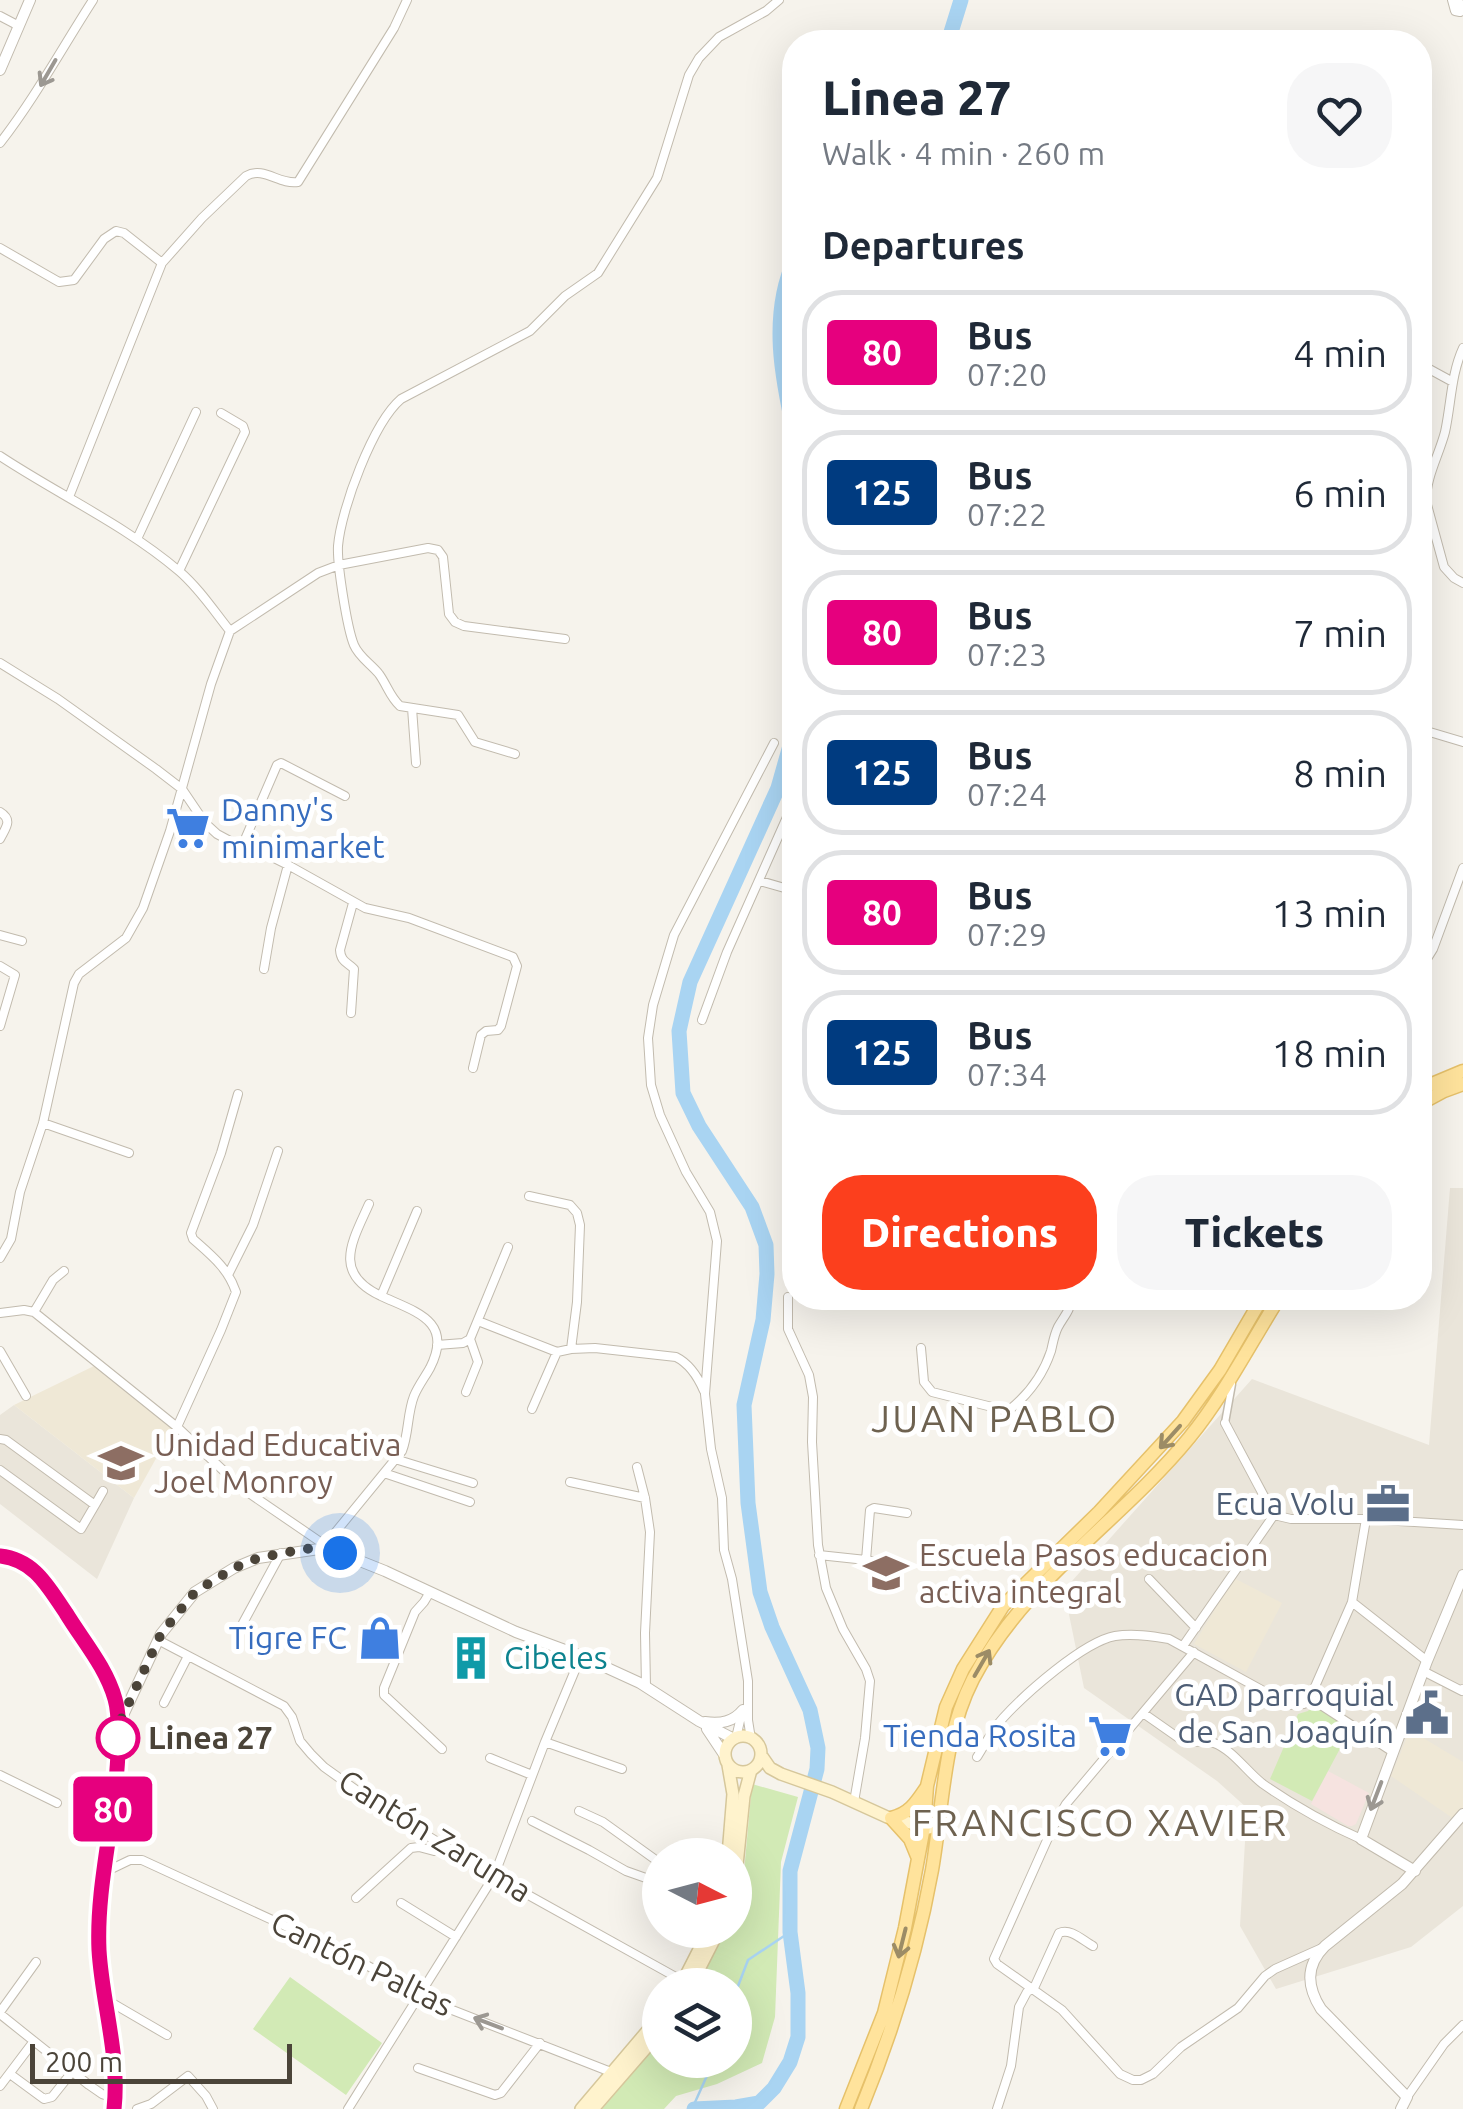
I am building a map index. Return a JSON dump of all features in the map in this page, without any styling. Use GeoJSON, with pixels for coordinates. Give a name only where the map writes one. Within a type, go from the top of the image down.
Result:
{"type":"FeatureCollection","features":[{"type":"Feature","properties":{"kind":"main road"},"geometry":{"type":"LineString","coordinates":[[1432,1084],[1463,1071]]}},
{"type":"Feature","properties":{"kind":"main road"},"geometry":{"type":"LineString","coordinates":[[1432,1097],[1463,1084]]}},
{"type":"Feature","properties":{"kind":"main road"},"geometry":{"type":"LineString","coordinates":[[861,2109],[908,1978],[932,1871],[927,1786],[946,1707],[963,1669],[1004,1606],[1184,1422],[1255,1310]]}},
{"type":"Feature","properties":{"kind":"main road"},"geometry":{"type":"LineString","coordinates":[[846,2109],[884,2013],[918,1861],[931,1828],[967,1692],[1012,1618],[1189,1438],[1272,1310]]}},
{"type":"Feature","properties":{"kind":"main road"},"geometry":{"type":"LineString","coordinates":[[729,1838],[733,1794],[726,1746],[735,1738],[751,1738],[770,1768],[783,1775],[891,1818],[931,1828]]}},
{"type":"Feature","properties":{"kind":"main road"},"geometry":{"type":"LineString","coordinates":[[740,1838],[744,1796],[760,1754]]}},
{"type":"Feature","properties":{"kind":"main road"},"geometry":{"type":"LineString","coordinates":[[726,1761],[736,1772],[752,1770],[783,1775]]}},
{"type":"Feature","properties":{"kind":"main road"},"geometry":{"type":"LineString","coordinates":[[891,1818],[910,1810],[927,1786]]}},
{"type":"Feature","properties":{"kind":"main road"},"geometry":{"type":"LineString","coordinates":[[891,1818],[910,1839],[918,1861]]}},
{"type":"Feature","properties":{"kind":"main road"},"geometry":{"type":"LineString","coordinates":[[593,2109],[642,2040]]}},
{"type":"Feature","properties":{"kind":"main road"},"geometry":{"type":"LineString","coordinates":[[580,2109],[642,2049]]}},
{"type":"Feature","properties":{"kind":"street"},"geometry":{"type":"LineString","coordinates":[[0,70],[30,0]]}},
{"type":"Feature","properties":{"kind":"street"},"geometry":{"type":"LineString","coordinates":[[0,144],[94,0]]}},
{"type":"Feature","properties":{"kind":"street"},"geometry":{"type":"LineString","coordinates":[[69,497],[162,263],[246,176],[260,172],[289,183],[302,178],[394,28],[406,0]]}},
{"type":"Feature","properties":{"kind":"street"},"geometry":{"type":"LineString","coordinates":[[515,754],[475,742],[458,716],[400,706],[354,645],[338,546],[356,479],[390,408],[530,331],[565,296],[598,273],[657,178],[688,75],[699,58],[719,37],[779,0]]}},
{"type":"Feature","properties":{"kind":"street"},"geometry":{"type":"LineString","coordinates":[[0,16],[19,26]]}},
{"type":"Feature","properties":{"kind":"street"},"geometry":{"type":"LineString","coordinates":[[0,248],[58,282],[74,280],[104,239],[116,231],[162,263]]}},
{"type":"Feature","properties":{"kind":"street"},"geometry":{"type":"LineString","coordinates":[[1432,470],[1447,424],[1463,348]]}},
{"type":"Feature","properties":{"kind":"street"},"geometry":{"type":"LineString","coordinates":[[1432,371],[1453,382]]}},
{"type":"Feature","properties":{"kind":"street"},"geometry":{"type":"LineString","coordinates":[[137,539],[196,412]]}},
{"type":"Feature","properties":{"kind":"street"},"geometry":{"type":"LineString","coordinates":[[179,571],[244,432],[243,426],[221,413]]}},
{"type":"Feature","properties":{"kind":"street"},"geometry":{"type":"LineString","coordinates":[[0,456],[137,539],[192,583],[230,631]]}},
{"type":"Feature","properties":{"kind":"street"},"geometry":{"type":"LineString","coordinates":[[1432,523],[1448,574],[1463,584]]}},
{"type":"Feature","properties":{"kind":"street"},"geometry":{"type":"LineString","coordinates":[[0,1258],[11,1238],[20,1192],[43,1123],[74,983],[78,974],[126,938],[143,908],[182,789],[210,684],[230,631],[318,573],[339,565],[428,548],[438,550],[443,557],[449,614],[455,622],[566,638]]}},
{"type":"Feature","properties":{"kind":"street"},"geometry":{"type":"LineString","coordinates":[[0,663],[58,699],[182,789],[217,834],[288,865],[353,902],[509,955],[516,961],[516,972],[500,1026],[481,1035],[473,1068]]}},
{"type":"Feature","properties":{"kind":"street"},"geometry":{"type":"LineString","coordinates":[[412,708],[416,763]]}},
{"type":"Feature","properties":{"kind":"street"},"geometry":{"type":"LineString","coordinates":[[1432,733],[1463,742]]}},
{"type":"Feature","properties":{"kind":"street"},"geometry":{"type":"LineString","coordinates":[[0,1312],[34,1312],[177,1427],[243,1489],[329,1547],[646,1687],[735,1738],[745,1704],[747,1670],[724,1550],[722,1498],[710,1449],[705,1394],[717,1241],[710,1212],[686,1172],[660,1115],[651,1084],[648,1038],[653,1005],[674,934],[774,743]]}},
{"type":"Feature","properties":{"kind":"street"},"geometry":{"type":"LineString","coordinates":[[243,844],[281,763],[345,796]]}},
{"type":"Feature","properties":{"kind":"street"},"geometry":{"type":"LineString","coordinates":[[0,812],[8,822],[0,839]]}},
{"type":"Feature","properties":{"kind":"street"},"geometry":{"type":"LineString","coordinates":[[702,1020],[727,952],[782,829]]}},
{"type":"Feature","properties":{"kind":"street"},"geometry":{"type":"LineString","coordinates":[[264,969],[270,928],[288,865]]}},
{"type":"Feature","properties":{"kind":"street"},"geometry":{"type":"LineString","coordinates":[[1432,951],[1463,868]]}},
{"type":"Feature","properties":{"kind":"street"},"geometry":{"type":"LineString","coordinates":[[760,881],[782,887]]}},
{"type":"Feature","properties":{"kind":"street"},"geometry":{"type":"LineString","coordinates":[[351,1013],[354,969],[340,958],[340,950],[353,902]]}},
{"type":"Feature","properties":{"kind":"street"},"geometry":{"type":"LineString","coordinates":[[0,935],[22,941]]}},
{"type":"Feature","properties":{"kind":"street"},"geometry":{"type":"LineString","coordinates":[[0,966],[15,975],[0,1026]]}},
{"type":"Feature","properties":{"kind":"street"},"geometry":{"type":"LineString","coordinates":[[177,1427],[236,1292],[209,1250],[193,1240],[191,1233],[238,1094]]}},
{"type":"Feature","properties":{"kind":"street"},"geometry":{"type":"LineString","coordinates":[[43,1123],[129,1153]]}},
{"type":"Feature","properties":{"kind":"street"},"geometry":{"type":"LineString","coordinates":[[228,1275],[253,1225],[278,1151]]}},
{"type":"Feature","properties":{"kind":"street"},"geometry":{"type":"LineString","coordinates":[[529,1196],[570,1205],[577,1213],[578,1302],[571,1349]]}},
{"type":"Feature","properties":{"kind":"street"},"geometry":{"type":"LineString","coordinates":[[119,1724],[158,1640],[195,1592],[258,1558],[329,1547],[402,1451],[414,1394],[432,1365],[438,1345],[433,1324],[426,1317],[382,1296],[353,1275],[350,1266],[354,1238],[369,1204]]}},
{"type":"Feature","properties":{"kind":"street"},"geometry":{"type":"LineString","coordinates":[[382,1296],[417,1211]]}},
{"type":"Feature","properties":{"kind":"street"},"geometry":{"type":"LineString","coordinates":[[438,1345],[470,1339],[508,1247]]}},
{"type":"Feature","properties":{"kind":"street"},"geometry":{"type":"LineString","coordinates":[[34,1312],[53,1280],[64,1271]]}},
{"type":"Feature","properties":{"kind":"street"},"geometry":{"type":"LineString","coordinates":[[788,1310],[788,1329],[809,1375],[813,1398],[819,1556],[843,1629],[870,1681],[854,1802]]}},
{"type":"Feature","properties":{"kind":"street"},"geometry":{"type":"LineString","coordinates":[[922,1348],[924,1382],[932,1392],[1008,1410],[1042,1371],[1056,1331],[1069,1310]]}},
{"type":"Feature","properties":{"kind":"street"},"geometry":{"type":"LineString","coordinates":[[478,1322],[556,1352],[596,1348],[676,1357],[694,1372],[705,1394]]}},
{"type":"Feature","properties":{"kind":"street"},"geometry":{"type":"LineString","coordinates":[[466,1392],[478,1362],[470,1339]]}},
{"type":"Feature","properties":{"kind":"street"},"geometry":{"type":"LineString","coordinates":[[0,1351],[26,1396]]}},
{"type":"Feature","properties":{"kind":"street"},"geometry":{"type":"LineString","coordinates":[[532,1409],[556,1352]]}},
{"type":"Feature","properties":{"kind":"street"},"geometry":{"type":"LineString","coordinates":[[1234,1370],[1225,1423],[1274,1515],[1291,1520],[1463,1526]]}},
{"type":"Feature","properties":{"kind":"street"},"geometry":{"type":"LineString","coordinates":[[0,1439],[95,1505]]}},
{"type":"Feature","properties":{"kind":"street"},"geometry":{"type":"LineString","coordinates":[[395,1459],[473,1482]]}},
{"type":"Feature","properties":{"kind":"street"},"geometry":{"type":"LineString","coordinates":[[637,1467],[650,1532],[644,1634],[646,1687]]}},
{"type":"Feature","properties":{"kind":"street"},"geometry":{"type":"LineString","coordinates":[[0,1470],[81,1529]]}},
{"type":"Feature","properties":{"kind":"street"},"geometry":{"type":"LineString","coordinates":[[382,1475],[467,1504]]}},
{"type":"Feature","properties":{"kind":"street"},"geometry":{"type":"LineString","coordinates":[[570,1482],[645,1498]]}},
{"type":"Feature","properties":{"kind":"street"},"geometry":{"type":"LineString","coordinates":[[74,1542],[103,1491]]}},
{"type":"Feature","properties":{"kind":"street"},"geometry":{"type":"LineString","coordinates":[[866,1560],[870,1510],[907,1513]]}},
{"type":"Feature","properties":{"kind":"street"},"geometry":{"type":"LineString","coordinates":[[1183,1646],[1274,1515]]}},
{"type":"Feature","properties":{"kind":"street"},"geometry":{"type":"LineString","coordinates":[[977,1757],[1000,1721],[1062,1665],[1113,1636],[1169,1639],[1289,1705],[1304,1704],[1352,1602],[1366,1520]]}},
{"type":"Feature","properties":{"kind":"street"},"geometry":{"type":"LineString","coordinates":[[244,1623],[281,1553]]}},
{"type":"Feature","properties":{"kind":"street"},"geometry":{"type":"LineString","coordinates":[[0,1556],[19,1560],[37,1572],[105,1672],[117,1706],[117,1768],[99,1951],[115,2104]]}},
{"type":"Feature","properties":{"kind":"street"},"geometry":{"type":"LineString","coordinates":[[819,1556],[890,1565]]}},
{"type":"Feature","properties":{"kind":"street"},"geometry":{"type":"LineString","coordinates":[[1361,1839],[1463,1575]]}},
{"type":"Feature","properties":{"kind":"street"},"geometry":{"type":"LineString","coordinates":[[1149,1578],[1196,1628]]}},
{"type":"Feature","properties":{"kind":"street"},"geometry":{"type":"LineString","coordinates":[[430,1592],[415,1612],[403,1639],[384,1696],[442,1750]]}},
{"type":"Feature","properties":{"kind":"street"},"geometry":{"type":"LineString","coordinates":[[1352,1602],[1425,1666],[1463,1691]]}},
{"type":"Feature","properties":{"kind":"street"},"geometry":{"type":"LineString","coordinates":[[1449,1606],[1463,1612]]}},
{"type":"Feature","properties":{"kind":"street","name":"Cantón Zaruma"},"geometry":{"type":"LineString","coordinates":[[158,1640],[284,1706],[300,1741],[324,1767],[380,1807],[657,1968]]}},
{"type":"Feature","properties":{"kind":"street"},"geometry":{"type":"LineString","coordinates":[[1194,1652],[1066,1804],[994,1959],[1074,2020],[1120,2074],[1141,2080],[1230,2014],[1274,1968],[1324,1946]]}},
{"type":"Feature","properties":{"kind":"street"},"geometry":{"type":"LineString","coordinates":[[164,1703],[188,1656]]}},
{"type":"Feature","properties":{"kind":"street"},"geometry":{"type":"LineString","coordinates":[[348,2109],[494,1876],[580,1656]]}},
{"type":"Feature","properties":{"kind":"street"},"geometry":{"type":"LineString","coordinates":[[110,1685],[136,1687]]}},
{"type":"Feature","properties":{"kind":"street"},"geometry":{"type":"LineString","coordinates":[[1310,1698],[1392,1752]]}},
{"type":"Feature","properties":{"kind":"street"},"geometry":{"type":"LineString","coordinates":[[700,1721],[725,1722],[745,1704]]}},
{"type":"Feature","properties":{"kind":"street"},"geometry":{"type":"LineString","coordinates":[[745,1704],[751,1738]]}},
{"type":"Feature","properties":{"kind":"street"},"geometry":{"type":"LineString","coordinates":[[1143,1713],[1183,1741],[1206,1741],[1220,1746],[1261,1782],[1298,1806],[1414,1871]]}},
{"type":"Feature","properties":{"kind":"street"},"geometry":{"type":"LineString","coordinates":[[700,1721],[726,1761]]}},
{"type":"Feature","properties":{"kind":"street"},"geometry":{"type":"LineString","coordinates":[[544,1742],[622,1770]]}},
{"type":"Feature","properties":{"kind":"street"},"geometry":{"type":"LineString","coordinates":[[490,1758],[532,1775]]}},
{"type":"Feature","properties":{"kind":"street"},"geometry":{"type":"LineString","coordinates":[[0,1775],[57,1803]]}},
{"type":"Feature","properties":{"kind":"street"},"geometry":{"type":"LineString","coordinates":[[579,1811],[604,1822],[642,1850]]}},
{"type":"Feature","properties":{"kind":"street"},"geometry":{"type":"LineString","coordinates":[[1407,2097],[1322,2009],[1310,1984],[1311,1968],[1318,1952],[1402,1884],[1463,1814]]}},
{"type":"Feature","properties":{"kind":"street"},"geometry":{"type":"LineString","coordinates":[[532,1821],[642,1877]]}},
{"type":"Feature","properties":{"kind":"street"},"geometry":{"type":"LineString","coordinates":[[356,1898],[411,1848],[434,1852],[442,1844]]}},
{"type":"Feature","properties":{"kind":"street","name":"Cantón Paltas"},"geometry":{"type":"LineString","coordinates":[[105,1872],[130,1860],[142,1860],[344,1953],[420,1996],[616,2074]]}},
{"type":"Feature","properties":{"kind":"street"},"geometry":{"type":"LineString","coordinates":[[401,1903],[456,1937]]}},
{"type":"Feature","properties":{"kind":"street"},"geometry":{"type":"LineString","coordinates":[[997,2109],[1011,2066],[1019,2007],[1027,1992],[1034,1988],[1058,1934],[1070,1932],[1092,1946]]}},
{"type":"Feature","properties":{"kind":"street"},"geometry":{"type":"LineString","coordinates":[[36,1962],[0,2013],[115,2104]]}},
{"type":"Feature","properties":{"kind":"street"},"geometry":{"type":"LineString","coordinates":[[107,2000],[166,2035]]}},
{"type":"Feature","properties":{"kind":"street"},"geometry":{"type":"LineString","coordinates":[[1401,2109],[1444,2044],[1463,2024]]}},
{"type":"Feature","properties":{"kind":"street"},"geometry":{"type":"LineString","coordinates":[[0,2086],[34,2041]]}},
{"type":"Feature","properties":{"kind":"street"},"geometry":{"type":"LineString","coordinates":[[418,2068],[501,2093],[540,2043]]}},
{"type":"Feature","properties":{"kind":"street"},"geometry":{"type":"LineString","coordinates":[[10,2074],[44,2099],[52,2096],[72,2072]]}},
{"type":"Feature","properties":{"kind":"street"},"geometry":{"type":"LineString","coordinates":[[136,2109],[152,2104],[188,2076],[214,2109]]}},
{"type":"Feature","properties":{"kind":"shaded area"},"geometry":{"type":"Polygon","coordinates":[[[1450,1188],[1463,1188],[1463,1906],[1411,1947],[1276,1989],[1240,1926],[1247,1808],[1217,1781],[1084,1688],[1064,1590],[1252,1379],[1429,1445],[1450,1188]]]}},
{"type":"Feature","properties":{"kind":"shaded area","name":"Unidad Educativa Joel Monroy"},"geometry":{"type":"Polygon","coordinates":[[[96,1365],[173,1428],[134,1498],[14,1405],[96,1365]]]}},
{"type":"Feature","properties":{"kind":"shaded area"},"geometry":{"type":"Polygon","coordinates":[[[14,1405],[134,1498],[97,1579],[0,1504],[0,1415],[14,1405]]]}},
{"type":"Feature","properties":{"kind":"shaded area"},"geometry":{"type":"Polygon","coordinates":[[[1234,1578],[1282,1603],[1246,1672],[1194,1644],[1234,1578]]]}},
{"type":"Feature","properties":{"kind":"shaded area"},"geometry":{"type":"Polygon","coordinates":[[[1410,1730],[1463,1762],[1463,1808],[1454,1819],[1391,1776],[1410,1730]]]}},
{"type":"Feature","properties":{"kind":"shaded area"},"geometry":{"type":"Polygon","coordinates":[[[1328,1771],[1369,1793],[1352,1826],[1311,1804],[1328,1771]]]}},
{"type":"Feature","properties":{"kind":"green space"},"geometry":{"type":"Polygon","coordinates":[[[1314,1704],[1350,1730],[1312,1801],[1270,1779],[1298,1714],[1314,1704]]]}},
{"type":"Feature","properties":{"kind":"green space"},"geometry":{"type":"Polygon","coordinates":[[[752,1784],[798,1797],[781,1862],[775,2017],[762,2063],[752,2068],[752,1968],[705,1968],[714,1948],[752,1948],[752,1838],[747,1838],[752,1784]]]}},
{"type":"Feature","properties":{"kind":"green space"},"geometry":{"type":"Polygon","coordinates":[[[290,1977],[382,2043],[346,2095],[253,2029],[290,1977]]]}},
{"type":"Feature","properties":{"kind":"green space"},"geometry":{"type":"Polygon","coordinates":[[[642,2062],[642,2078],[730,2078],[676,2096],[664,2109],[602,2109],[642,2062]]]}},
{"type":"Feature","properties":{"kind":"waterway"},"geometry":{"type":"LineString","coordinates":[[952,30],[961,0]]}},
{"type":"Feature","properties":{"kind":"waterway"},"geometry":{"type":"LineString","coordinates":[[782,302],[782,370]]}},
{"type":"Feature","properties":{"kind":"waterway"},"geometry":{"type":"LineString","coordinates":[[694,2109],[759,2103],[790,2062],[798,2037],[790,1871],[817,1769],[818,1748],[810,1710],[760,1592],[748,1503],[744,1405],[763,1320],[766,1245],[752,1207],[699,1126],[683,1093],[679,1031],[690,982],[782,774]]}},
{"type":"Feature","properties":{"kind":"waterway"},"geometry":{"type":"LineString","coordinates":[[745,1968],[748,1960],[790,1932]]}},
{"type":"Feature","properties":{"kind":"waterway"},"geometry":{"type":"LineString","coordinates":[[692,2109],[706,2078]]}},
{"type":"Feature","properties":{"kind":"bus line","name":"80"},"geometry":{"type":"LineString","coordinates":[[0,1556],[19,1560],[37,1572],[105,1672],[117,1706],[117,1768],[99,1951],[110,2023],[114,2109]]}},
{"type":"Feature","properties":{"kind":"place","name":"Danny's minimarket"},"geometry":{"type":"Point","coordinates":[188,828]}},
{"type":"Feature","properties":{"kind":"place","name":"Unidad Educativa Joel Monroy"},"geometry":{"type":"Point","coordinates":[121,1463]}},
{"type":"Feature","properties":{"kind":"place","name":"Ecua Volu"},"geometry":{"type":"Point","coordinates":[1388,1504]}},
{"type":"Feature","properties":{"kind":"place","name":"Escuela Pasos educacion activa integral"},"geometry":{"type":"Point","coordinates":[886,1573]}},
{"type":"Feature","properties":{"kind":"place","name":"Tigre FC"},"geometry":{"type":"Point","coordinates":[380,1638]}},
{"type":"Feature","properties":{"kind":"place","name":"Cibeles"},"geometry":{"type":"Point","coordinates":[471,1658]}},
{"type":"Feature","properties":{"kind":"place","name":"GAD parroquial de San Joaquín"},"geometry":{"type":"Point","coordinates":[1427,1713]}},
{"type":"Feature","properties":{"kind":"place","name":"Tienda Rosita"},"geometry":{"type":"Point","coordinates":[1110,1736]}},
{"type":"Feature","properties":{"kind":"place","name":"Linea 27"},"geometry":{"type":"Point","coordinates":[118,1738]}},
{"type":"Feature","properties":{"kind":"district","name":"JUAN PABLO"},"geometry":{"type":"Point","coordinates":[995,1419]}},
{"type":"Feature","properties":{"kind":"district","name":"FRANCISCO XAVIER"},"geometry":{"type":"Point","coordinates":[1100,1823]}},
{"type":"Feature","properties":{"kind":"route"},"geometry":{"type":"LineString","coordinates":[[118,1738],[118,1746],[119,1724],[161,1634],[195,1592],[258,1558],[319,1548],[340,1553]]}}]}
